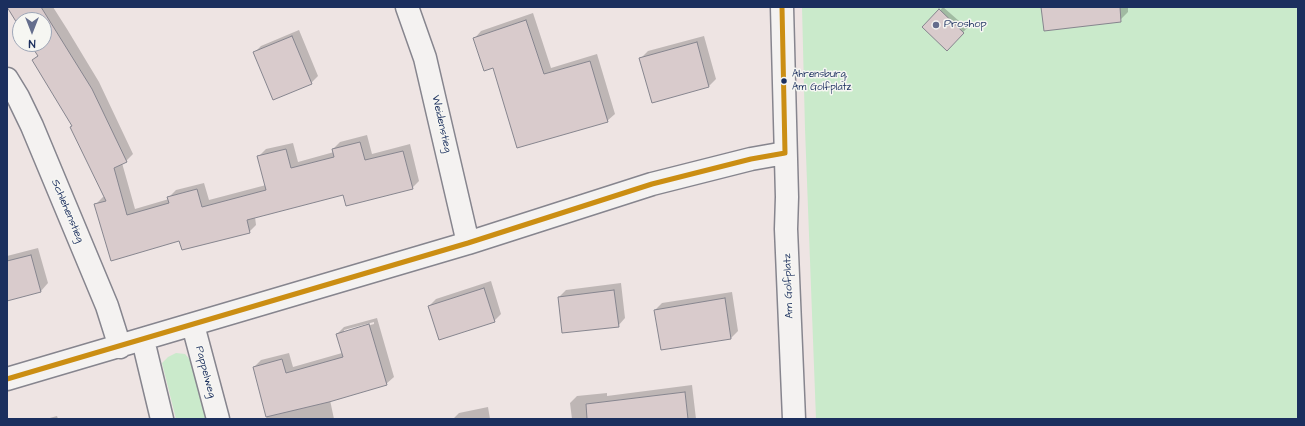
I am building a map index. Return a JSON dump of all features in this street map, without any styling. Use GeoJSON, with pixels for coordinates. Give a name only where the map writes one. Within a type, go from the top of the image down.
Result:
{"type":"FeatureCollection","features":[{"type":"Feature","properties":{"kind":"street","name":"Weidenstieg"},"geometry":{"type":"LineString","coordinates":[[407,7],[425,58],[468,243]]}},
{"type":"Feature","properties":{"kind":"street","name":"Am Golfplatz"},"geometry":{"type":"LineString","coordinates":[[782,7],[787,197],[786,229],[794,419]]}},
{"type":"Feature","properties":{"kind":"street","name":"Schlehenstieg"},"geometry":{"type":"LineString","coordinates":[[7,79],[18,97],[38,141],[107,306],[120,347]]}},
{"type":"Feature","properties":{"kind":"street"},"geometry":{"type":"LineString","coordinates":[[7,380],[468,243],[652,184],[751,159],[785,153]]}},
{"type":"Feature","properties":{"kind":"street","name":"Pappelweg"},"geometry":{"type":"LineString","coordinates":[[193,325],[218,419]]}},
{"type":"Feature","properties":{"kind":"street"},"geometry":{"type":"LineString","coordinates":[[143,340],[162,419]]}},
{"type":"Feature","properties":{"kind":"green space"},"geometry":{"type":"Polygon","coordinates":[[[802,7],[1298,7],[1298,419],[816,419],[802,7]]]}},
{"type":"Feature","properties":{"kind":"green space"},"geometry":{"type":"Polygon","coordinates":[[[176,353],[185,354],[192,362],[207,419],[176,419],[162,363],[168,357],[176,353]]]}},
{"type":"Feature","properties":{"kind":"building"},"geometry":{"type":"Polygon","coordinates":[[[7,7],[41,7],[44,12],[12,12],[12,15],[7,7]]]}},
{"type":"Feature","properties":{"kind":"building"},"geometry":{"type":"Polygon","coordinates":[[[1041,7],[1120,7],[1121,22],[1044,31],[1041,7]]]}},
{"type":"Feature","properties":{"kind":"building"},"geometry":{"type":"Polygon","coordinates":[[[939,9],[964,33],[947,51],[922,27],[939,9]]]}},
{"type":"Feature","properties":{"kind":"building"},"geometry":{"type":"Polygon","coordinates":[[[526,20],[544,74],[590,61],[608,122],[517,148],[493,68],[484,71],[473,38],[526,20]]]}},
{"type":"Feature","properties":{"kind":"building"},"geometry":{"type":"Polygon","coordinates":[[[52,25],[92,89],[127,162],[114,168],[127,215],[169,203],[167,197],[197,189],[202,207],[266,190],[257,156],[286,149],[291,168],[334,157],[332,149],[360,142],[365,160],[403,151],[413,189],[346,206],[343,195],[247,220],[250,233],[182,250],[179,241],[111,261],[94,204],[106,201],[70,127],[72,126],[32,60],[38,56],[35,52],[52,52],[52,25]]]}},
{"type":"Feature","properties":{"kind":"building"},"geometry":{"type":"Polygon","coordinates":[[[292,36],[312,84],[273,100],[253,52],[292,36]]]}},
{"type":"Feature","properties":{"kind":"building"},"geometry":{"type":"Polygon","coordinates":[[[697,42],[709,87],[652,103],[639,58],[697,42]]]}},
{"type":"Feature","properties":{"kind":"building"},"geometry":{"type":"Polygon","coordinates":[[[31,255],[41,292],[7,301],[7,261],[31,255]]]}},
{"type":"Feature","properties":{"kind":"building"},"geometry":{"type":"Polygon","coordinates":[[[484,288],[495,322],[439,340],[428,306],[484,288]]]}},
{"type":"Feature","properties":{"kind":"building"},"geometry":{"type":"Polygon","coordinates":[[[614,290],[619,327],[562,333],[558,297],[614,290]]]}},
{"type":"Feature","properties":{"kind":"building"},"geometry":{"type":"Polygon","coordinates":[[[725,298],[731,339],[661,350],[654,310],[725,298]]]}},
{"type":"Feature","properties":{"kind":"building"},"geometry":{"type":"Polygon","coordinates":[[[369,324],[387,385],[329,402],[266,417],[253,367],[282,359],[286,373],[343,357],[336,334],[369,324]]]}},
{"type":"Feature","properties":{"kind":"building"},"geometry":{"type":"Polygon","coordinates":[[[685,392],[688,419],[587,419],[586,404],[685,392]]]}},
{"type":"Feature","properties":{"kind":"transit line"},"geometry":{"type":"LineString","coordinates":[[782,7],[785,153]]}},
{"type":"Feature","properties":{"kind":"transit line"},"geometry":{"type":"LineString","coordinates":[[7,379],[468,243],[652,184],[751,159],[785,153]]}},
{"type":"Feature","properties":{"kind":"place","name":"Proshop"},"geometry":{"type":"Point","coordinates":[936,25]}},
{"type":"Feature","properties":{"kind":"place","name":"Ahrensburg, Am Golfplatz"},"geometry":{"type":"Point","coordinates":[784,81]}}]}
